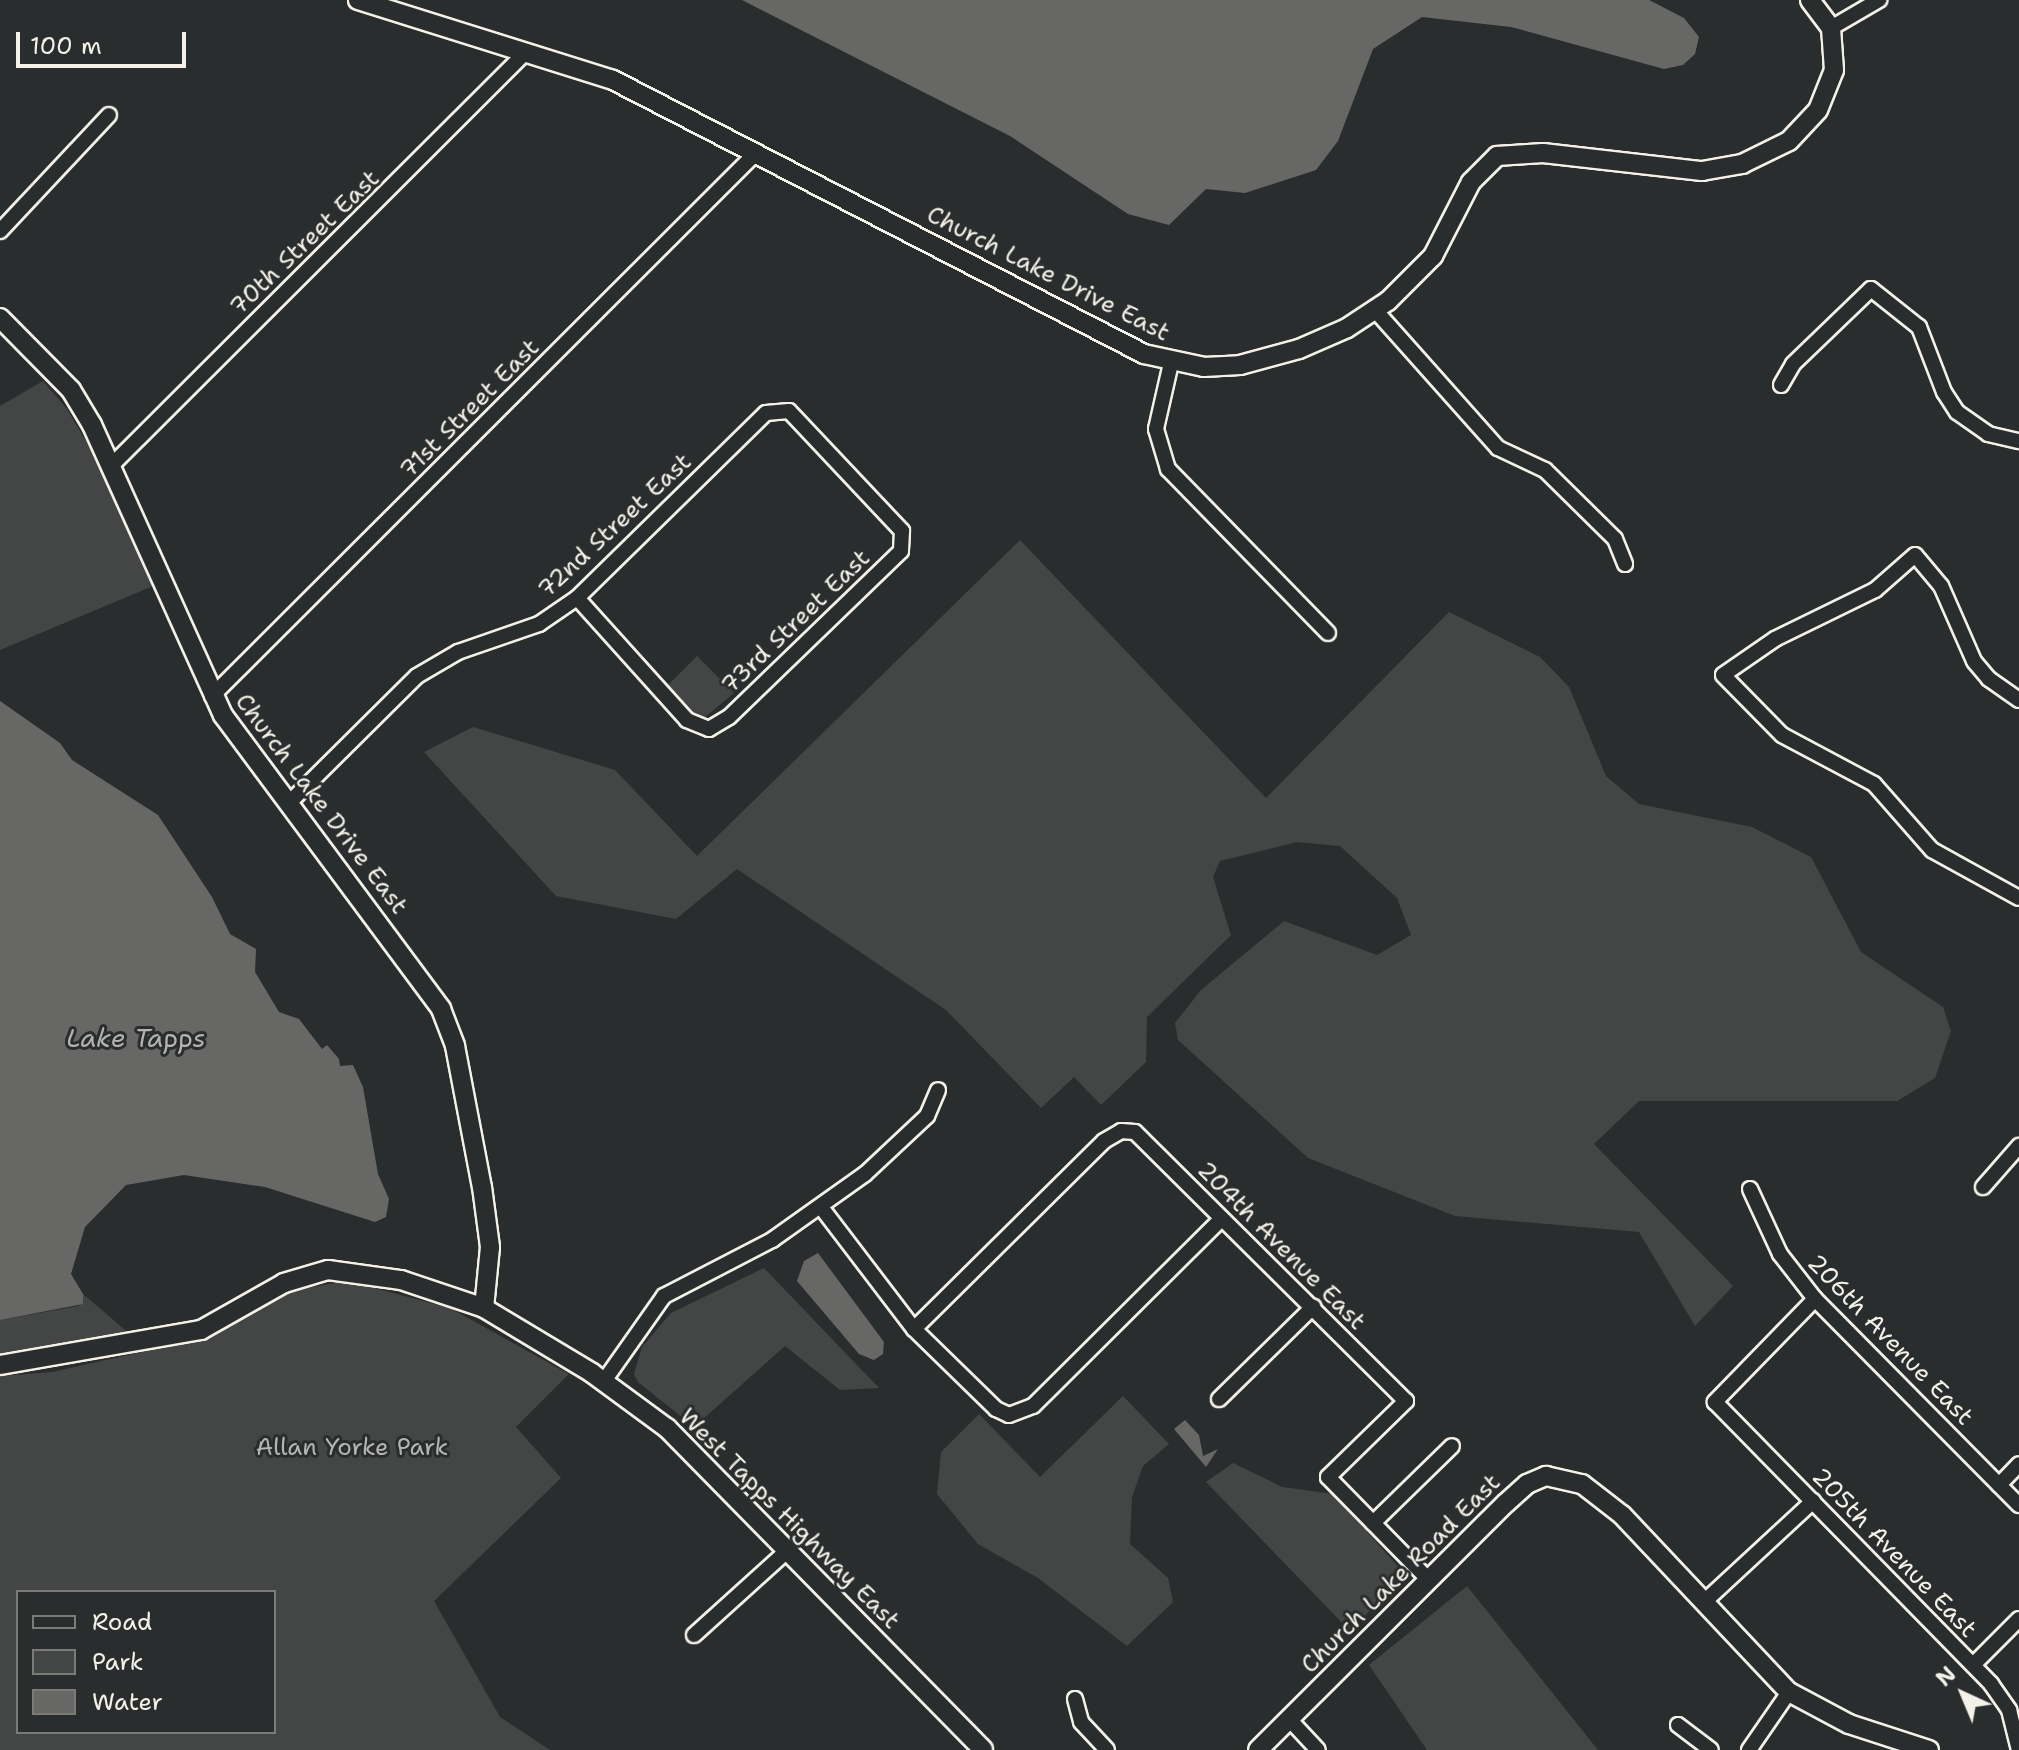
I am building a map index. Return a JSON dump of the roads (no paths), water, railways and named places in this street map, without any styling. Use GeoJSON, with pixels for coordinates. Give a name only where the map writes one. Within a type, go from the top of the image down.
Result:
{"type":"FeatureCollection","features":[{"type":"Feature","properties":{"kind":"street","name":"Church Lake Drive East"},"geometry":{"type":"LineString","coordinates":[[358,0],[527,51],[655,98],[1132,348],[1171,363],[1204,367],[1272,358],[1326,338],[1375,310],[1433,256],[1471,182],[1497,156],[1543,153],[1702,171],[1742,164],[1789,141],[1811,121],[1831,84],[1836,57],[1831,28]]}},
{"type":"Feature","properties":{"kind":"street"},"geometry":{"type":"LineString","coordinates":[[1810,0],[1831,28],[1879,0]]}},
{"type":"Feature","properties":{"kind":"street","name":"70th Street East"},"geometry":{"type":"LineString","coordinates":[[112,465],[527,51]]}},
{"type":"Feature","properties":{"kind":"street"},"geometry":{"type":"LineString","coordinates":[[0,231],[109,115]]}},
{"type":"Feature","properties":{"kind":"street","name":"71st Street East"},"geometry":{"type":"LineString","coordinates":[[212,696],[757,152]]}},
{"type":"Feature","properties":{"kind":"street"},"geometry":{"type":"LineString","coordinates":[[1781,385],[1793,364],[1871,289],[1919,327],[1944,392],[1957,412],[1988,434],[2019,441]]}},
{"type":"Feature","properties":{"kind":"street"},"geometry":{"type":"LineString","coordinates":[[1375,310],[1498,448],[1545,470],[1615,539],[1625,564]]}},
{"type":"Feature","properties":{"kind":"street","name":"Church Lake Drive East"},"geometry":{"type":"LineString","coordinates":[[0,318],[71,390],[112,465],[212,696],[430,991],[450,1029],[490,1247],[484,1308]]}},
{"type":"Feature","properties":{"kind":"street"},"geometry":{"type":"LineString","coordinates":[[1171,363],[1156,429],[1168,469],[1328,633]]}},
{"type":"Feature","properties":{"kind":"street","name":"72nd Street East"},"geometry":{"type":"LineString","coordinates":[[289,803],[417,676],[458,652],[539,624],[577,598],[775,409],[789,411],[894,518],[903,538]]}},
{"type":"Feature","properties":{"kind":"street","name":"73rd Street East"},"geometry":{"type":"LineString","coordinates":[[577,598],[687,720],[709,729],[729,717],[901,551],[903,538]]}},
{"type":"Feature","properties":{"kind":"street"},"geometry":{"type":"LineString","coordinates":[[2019,700],[1989,679],[1974,661],[1941,586],[1915,555],[1875,590],[1775,639],[1723,675],[1782,735],[1874,784],[1932,850],[2019,898]]}},
{"type":"Feature","properties":{"kind":"street"},"geometry":{"type":"LineString","coordinates":[[604,1381],[664,1296],[772,1240],[821,1207],[927,1116],[938,1090]]}},
{"type":"Feature","properties":{"kind":"street","name":"204th Avenue East"},"geometry":{"type":"LineString","coordinates":[[914,1329],[1104,1141],[1121,1131],[1142,1137],[1406,1401],[1328,1477],[1373,1523]]}},
{"type":"Feature","properties":{"kind":"street"},"geometry":{"type":"LineString","coordinates":[[1983,1187],[2019,1146]]}},
{"type":"Feature","properties":{"kind":"street","name":"206th Avenue East"},"geometry":{"type":"LineString","coordinates":[[1750,1189],[1780,1254],[1815,1299],[2019,1505]]}},
{"type":"Feature","properties":{"kind":"street"},"geometry":{"type":"LineString","coordinates":[[821,1207],[914,1329],[996,1409],[1017,1414],[1033,1406],[1221,1219]]}},
{"type":"Feature","properties":{"kind":"street","name":"West Tapps Highway East"},"geometry":{"type":"LineString","coordinates":[[0,1365],[201,1330],[284,1283],[328,1270],[401,1280],[484,1308],[604,1381],[689,1448],[983,1750]]}},
{"type":"Feature","properties":{"kind":"street","name":"205th Avenue East"},"geometry":{"type":"LineString","coordinates":[[1815,1299],[1715,1402],[1973,1665],[2009,1710],[2019,1750]]}},
{"type":"Feature","properties":{"kind":"street"},"geometry":{"type":"LineString","coordinates":[[1219,1399],[1313,1307]]}},
{"type":"Feature","properties":{"kind":"street"},"geometry":{"type":"LineString","coordinates":[[1428,1579],[1373,1523],[1452,1446]]}},
{"type":"Feature","properties":{"kind":"street"},"geometry":{"type":"LineString","coordinates":[[1999,1485],[2019,1464]]}},
{"type":"Feature","properties":{"kind":"street","name":"Church Lake Road East"},"geometry":{"type":"LineString","coordinates":[[1258,1750],[1527,1484],[1563,1476],[1582,1484],[1636,1528],[1789,1692],[1849,1724],[1929,1750]]}},
{"type":"Feature","properties":{"kind":"street"},"geometry":{"type":"LineString","coordinates":[[1703,1603],[1813,1501]]}},
{"type":"Feature","properties":{"kind":"street"},"geometry":{"type":"LineString","coordinates":[[694,1635],[787,1551]]}},
{"type":"Feature","properties":{"kind":"street"},"geometry":{"type":"LineString","coordinates":[[1973,1665],[2019,1619]]}},
{"type":"Feature","properties":{"kind":"street"},"geometry":{"type":"LineString","coordinates":[[1749,1750],[1789,1692]]}},
{"type":"Feature","properties":{"kind":"street"},"geometry":{"type":"LineString","coordinates":[[1075,1699],[1081,1722],[1107,1750]]}},
{"type":"Feature","properties":{"kind":"street"},"geometry":{"type":"LineString","coordinates":[[1289,1719],[1318,1750]]}},
{"type":"Feature","properties":{"kind":"street"},"geometry":{"type":"LineString","coordinates":[[1678,1725],[1711,1750]]}},
{"type":"Feature","properties":{"kind":"water"},"geometry":{"type":"Polygon","coordinates":[[[742,0],[1649,0],[1684,18],[1699,37],[1695,54],[1683,65],[1664,69],[1511,27],[1422,17],[1373,49],[1338,141],[1316,170],[1245,193],[1206,189],[1169,225],[1128,214],[1010,136],[742,0]]]}},
{"type":"Feature","properties":{"kind":"water","name":"Lake Tapps"},"geometry":{"type":"Polygon","coordinates":[[[0,701],[60,743],[72,760],[158,815],[212,897],[230,934],[256,949],[255,972],[279,1012],[299,1019],[322,1049],[327,1045],[339,1059],[340,1066],[353,1065],[363,1087],[378,1174],[389,1199],[386,1217],[375,1222],[265,1187],[184,1175],[126,1185],[85,1227],[71,1274],[83,1294],[83,1304],[0,1320],[0,701]]]}},
{"type":"Feature","properties":{"kind":"water"},"geometry":{"type":"Polygon","coordinates":[[[818,1253],[884,1342],[883,1354],[874,1360],[859,1354],[797,1281],[804,1261],[818,1253]]]}},
{"type":"Feature","properties":{"kind":"water"},"geometry":{"type":"Polygon","coordinates":[[[1185,1420],[1199,1435],[1203,1456],[1218,1449],[1206,1467],[1174,1429],[1185,1420]]]}},
{"type":"Feature","properties":{"kind":"park label","name":"Allan Yorke Park"},"geometry":{"type":"Point","coordinates":[352,1448]}}]}
